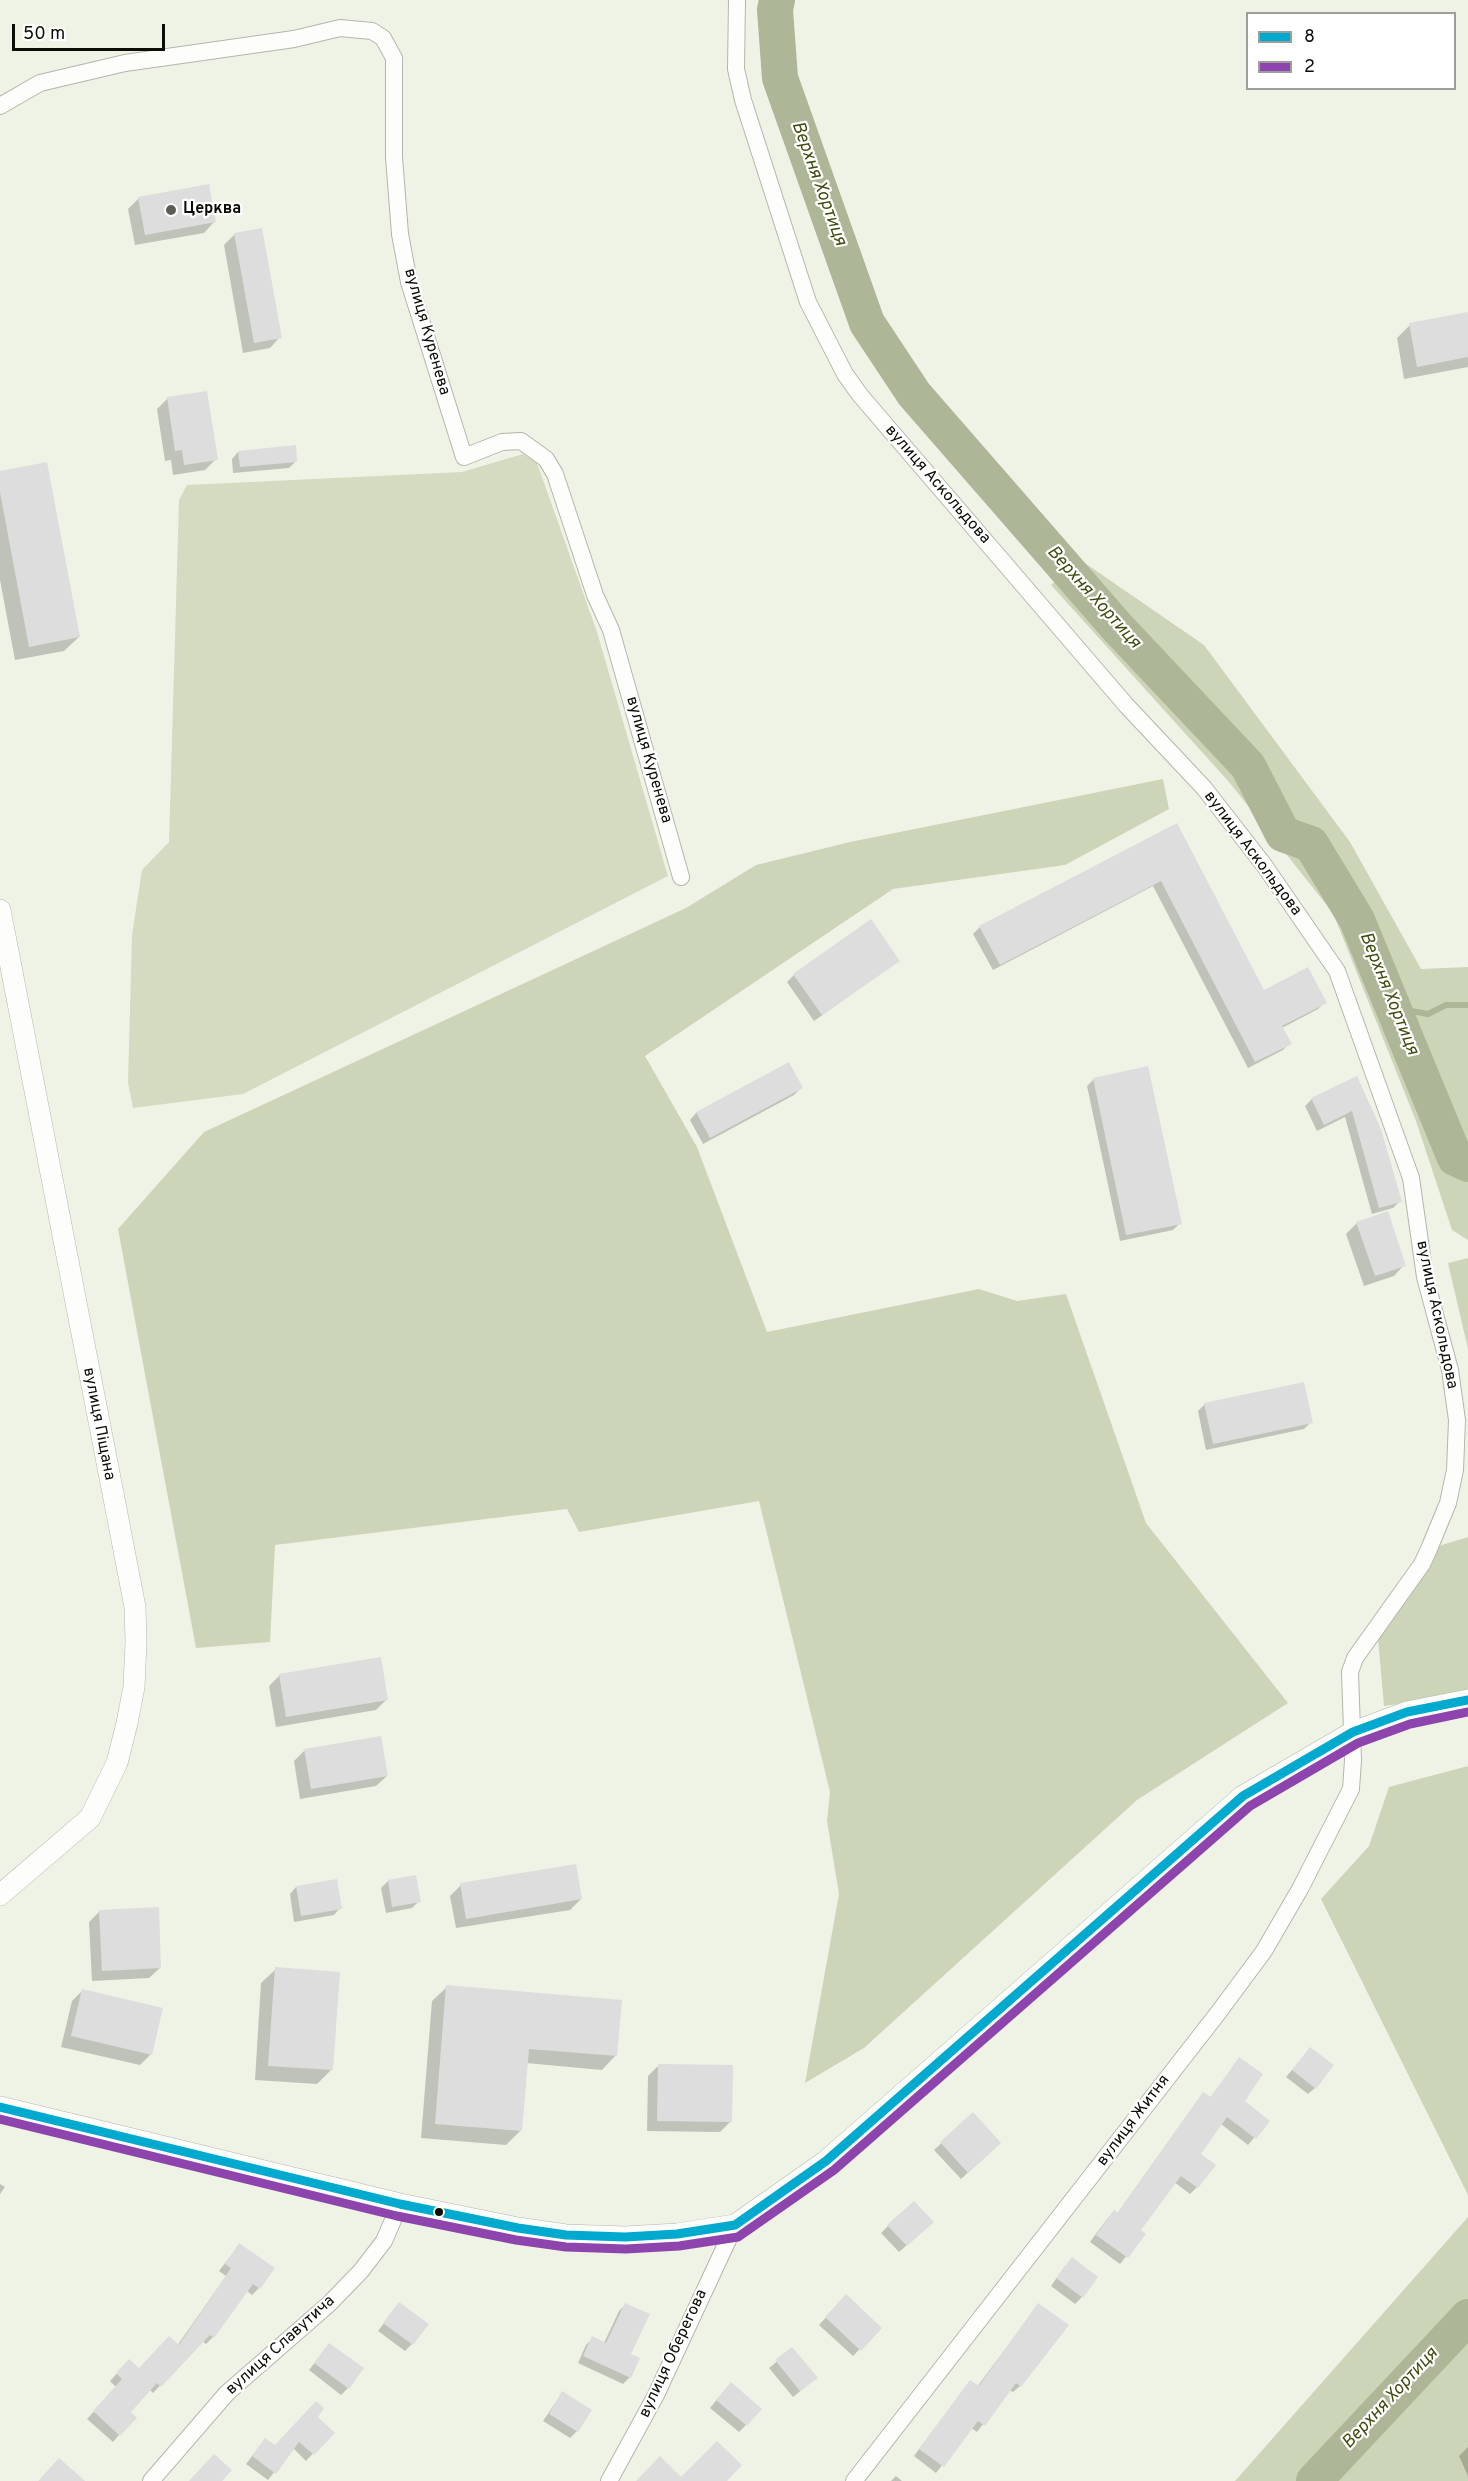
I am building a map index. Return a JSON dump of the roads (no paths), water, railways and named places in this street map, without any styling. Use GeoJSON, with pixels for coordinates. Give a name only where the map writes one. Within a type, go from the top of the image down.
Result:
{"type":"FeatureCollection","features":[{"type":"Feature","properties":{"kind":"street","name":"вулиця Аскольдова"},"geometry":{"type":"LineString","coordinates":[[737,0],[736,69],[742,100],[804,291],[830,348],[850,381],[875,413],[1126,705],[1204,788],[1264,864],[1292,909],[1330,958],[1337,971],[1412,1178],[1425,1277],[1450,1370],[1457,1420],[1455,1470],[1448,1503],[1422,1564],[1355,1658],[1348,1679],[1353,1732]]}},
{"type":"Feature","properties":{"kind":"street","name":"вулиця Куренева"},"geometry":{"type":"LineString","coordinates":[[0,106],[40,83],[125,63],[294,39],[340,28],[372,31],[383,38],[394,58],[394,157],[400,234],[409,282],[464,457],[502,442],[521,441],[546,459],[555,474],[595,595],[611,630],[681,877]]}},
{"type":"Feature","properties":{"kind":"street","name":"вулиця Піщана"},"geometry":{"type":"LineString","coordinates":[[0,910],[135,1607],[136,1642],[134,1687],[117,1763],[90,1818],[0,1894]]}},
{"type":"Feature","properties":{"kind":"street"},"geometry":{"type":"LineString","coordinates":[[3,2112],[400,2204],[566,2235],[635,2237],[735,2225],[826,2161],[1243,1796],[1353,1732],[1407,1712],[1468,1700]]}},
{"type":"Feature","properties":{"kind":"street","name":"вулиця Житня"},"geometry":{"type":"LineString","coordinates":[[854,2481],[1264,1951],[1345,1805],[1350,1789],[1353,1732]]}},
{"type":"Feature","properties":{"kind":"street","name":"вулиця Славутича"},"geometry":{"type":"LineString","coordinates":[[151,2481],[227,2393],[329,2304],[361,2271],[384,2241],[400,2204]]}},
{"type":"Feature","properties":{"kind":"street","name":"вулиця Оберегова"},"geometry":{"type":"LineString","coordinates":[[609,2481],[656,2395],[735,2225]]}},
{"type":"Feature","properties":{"kind":"waterway","name":"Верхня Хортиця"},"geometry":{"type":"LineString","coordinates":[[777,0],[775,10],[780,78],[867,323],[914,394],[1117,627],[1248,766],[1283,834],[1311,844],[1357,920],[1455,1158],[1468,1164]]}},
{"type":"Feature","properties":{"kind":"waterway"},"geometry":{"type":"LineString","coordinates":[[1395,1008],[1428,1014],[1446,1005],[1468,1005]]}},
{"type":"Feature","properties":{"kind":"waterway","name":"Верхня Хортиця"},"geometry":{"type":"LineString","coordinates":[[1314,2481],[1468,2317]]}},
{"type":"Feature","properties":{"kind":"place","name":"Церква"},"geometry":{"type":"Point","coordinates":[171,210]}}]}
